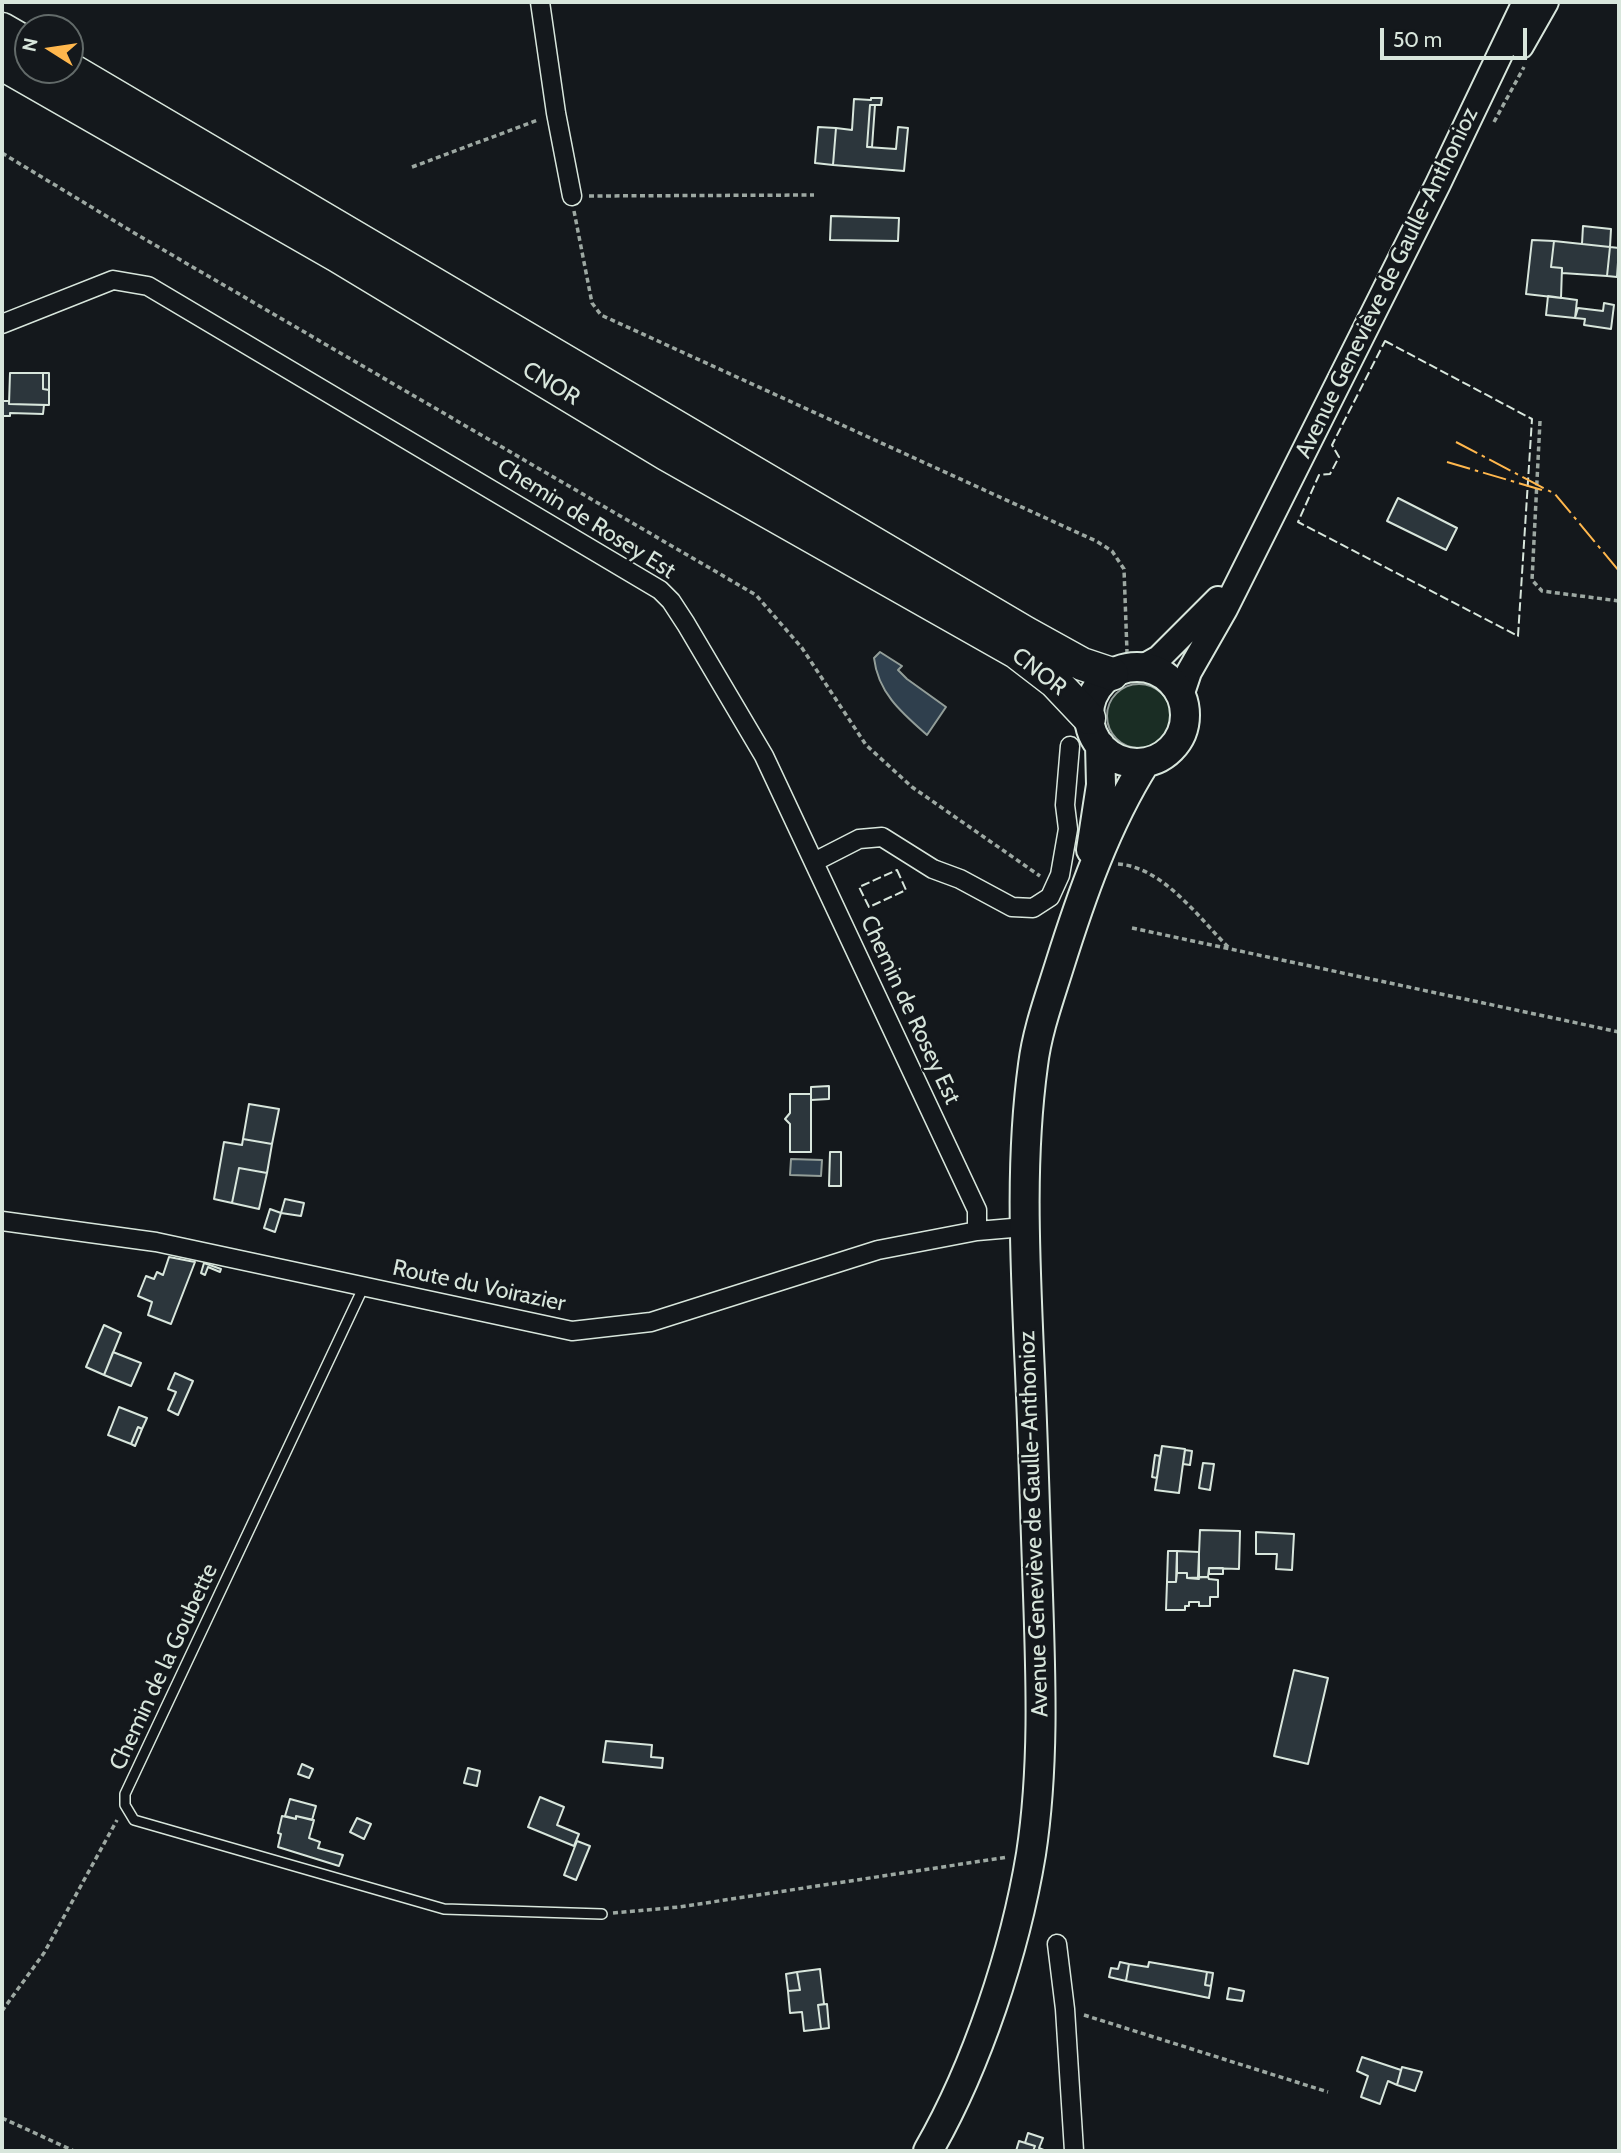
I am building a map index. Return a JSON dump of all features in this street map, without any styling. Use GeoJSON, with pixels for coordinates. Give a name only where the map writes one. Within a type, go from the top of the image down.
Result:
{"type":"FeatureCollection","features":[{"type":"Feature","properties":{"kind":"highway","name":"CNOR"},"geometry":{"type":"LineString","coordinates":[[2,64],[336,256],[666,454],[1016,652],[1055,681],[1094,732]]}},
{"type":"Feature","properties":{"kind":"highway","name":"CNOR"},"geometry":{"type":"LineString","coordinates":[[84,77],[1026,633],[1082,664],[1128,669]]}},
{"type":"Feature","properties":{"kind":"main road","name":"Avenue Geneviève de Gaulle-Anthonioz"},"geometry":{"type":"LineString","coordinates":[[1181,696],[1189,672],[1248,564],[1525,2]]}},
{"type":"Feature","properties":{"kind":"main road"},"geometry":{"type":"LineString","coordinates":[[1437,184],[1494,94],[1546,2]]}},
{"type":"Feature","properties":{"kind":"main road","name":"Avenue Geneviève de Gaulle-Anthonioz"},"geometry":{"type":"LineString","coordinates":[[1128,669],[1159,657],[1212,608],[1248,564]]}},
{"type":"Feature","properties":{"kind":"main road"},"geometry":{"type":"LineString","coordinates":[[1128,669],[1159,672],[1172,682],[1181,696],[1185,721],[1181,736],[1172,748],[1160,757],[1145,763],[1112,757],[1094,732],[1091,701],[1099,685],[1128,669]]}},
{"type":"Feature","properties":{"kind":"main road","name":"Avenue Geneviève de Gaulle-Anthonioz"},"geometry":{"type":"LineString","coordinates":[[1090,874],[1101,785],[1094,732]]}},
{"type":"Feature","properties":{"kind":"main road","name":"Avenue Geneviève de Gaulle-Anthonioz"},"geometry":{"type":"LineString","coordinates":[[928,2151],[967,2072],[993,2003],[1031,1854],[1038,1778],[1041,1682],[1024,1227],[1027,1117],[1034,1059],[1049,999],[1090,874],[1145,763]]}},
{"type":"Feature","properties":{"kind":"street"},"geometry":{"type":"LineString","coordinates":[[540,2],[556,113],[572,196]]}},
{"type":"Feature","properties":{"kind":"street","name":"Chemin de Rosey Est"},"geometry":{"type":"LineString","coordinates":[[2,324],[113,280],[148,286],[638,576],[671,601],[764,756],[976,1210],[977,1231]]}},
{"type":"Feature","properties":{"kind":"street"},"geometry":{"type":"LineString","coordinates":[[814,862],[859,839],[882,837],[933,869],[960,879],[1012,907],[1033,908],[1050,897],[1060,875],[1068,829],[1065,805],[1070,746]]}},
{"type":"Feature","properties":{"kind":"street","name":"Route du Voirazier"},"geometry":{"type":"LineString","coordinates":[[2,1221],[156,1242],[572,1331],[651,1322],[878,1250],[977,1231],[1024,1227]]}},
{"type":"Feature","properties":{"kind":"street"},"geometry":{"type":"LineString","coordinates":[[1057,1944],[1065,2010],[1074,2151]]}},
{"type":"Feature","properties":{"kind":"lane","name":"Chemin de la Goubette"},"geometry":{"type":"LineString","coordinates":[[364,1286],[125,1794],[125,1805],[134,1820],[444,1909],[601,1914]]}},
{"type":"Feature","properties":{"kind":"path"},"geometry":{"type":"LineString","coordinates":[[412,167],[556,113]]}},
{"type":"Feature","properties":{"kind":"path"},"geometry":{"type":"LineString","coordinates":[[2,153],[756,595],[802,648],[866,745],[912,787],[1040,877]]}},
{"type":"Feature","properties":{"kind":"path"},"geometry":{"type":"LineString","coordinates":[[814,195],[572,196],[592,303],[601,315],[1096,541],[1112,551],[1124,569],[1128,669]]}},
{"type":"Feature","properties":{"kind":"path"},"geometry":{"type":"LineString","coordinates":[[1540,421],[1532,580],[1542,591],[1619,601]]}},
{"type":"Feature","properties":{"kind":"path"},"geometry":{"type":"LineString","coordinates":[[1090,874],[1130,865],[1162,880],[1231,950]]}},
{"type":"Feature","properties":{"kind":"path"},"geometry":{"type":"LineString","coordinates":[[1132,928],[1619,1032]]}},
{"type":"Feature","properties":{"kind":"path"},"geometry":{"type":"LineString","coordinates":[[2,2011],[44,1953],[125,1805]]}},
{"type":"Feature","properties":{"kind":"path"},"geometry":{"type":"LineString","coordinates":[[601,1914],[679,1907],[1031,1854]]}},
{"type":"Feature","properties":{"kind":"path"},"geometry":{"type":"LineString","coordinates":[[1065,2010],[1328,2092]]}},
{"type":"Feature","properties":{"kind":"path"},"geometry":{"type":"LineString","coordinates":[[2,2119],[74,2151]]}},
{"type":"Feature","properties":{"kind":"green space"},"geometry":{"type":"Polygon","coordinates":[[[1139,684],[1162,693],[1171,716],[1162,739],[1139,748],[1116,739],[1107,716],[1116,693],[1139,684]]]}},
{"type":"Feature","properties":{"kind":"water"},"geometry":{"type":"Polygon","coordinates":[[[880,652],[902,666],[898,670],[907,679],[946,707],[927,735],[900,710],[880,682],[874,658],[880,652]]]}},
{"type":"Feature","properties":{"kind":"water"},"geometry":{"type":"Polygon","coordinates":[[[791,1159],[822,1160],[821,1176],[790,1175],[791,1159]]]}},
{"type":"Feature","properties":{"kind":"building"},"geometry":{"type":"Polygon","coordinates":[[[882,98],[881,105],[870,105],[867,147],[896,149],[898,127],[908,128],[904,171],[833,165],[836,128],[852,130],[854,99],[882,98]]]}},
{"type":"Feature","properties":{"kind":"building"},"geometry":{"type":"Polygon","coordinates":[[[870,105],[875,105],[872,147],[867,147],[870,105]]]}},
{"type":"Feature","properties":{"kind":"building"},"geometry":{"type":"Polygon","coordinates":[[[818,127],[836,128],[833,165],[815,163],[818,127]]]}},
{"type":"Feature","properties":{"kind":"building"},"geometry":{"type":"Polygon","coordinates":[[[831,216],[899,218],[898,241],[830,240],[831,216]]]}},
{"type":"Feature","properties":{"kind":"building"},"geometry":{"type":"Polygon","coordinates":[[[1583,226],[1611,229],[1610,247],[1582,244],[1583,226]]]}},
{"type":"Feature","properties":{"kind":"building"},"geometry":{"type":"Polygon","coordinates":[[[1532,240],[1554,241],[1551,267],[1562,268],[1561,298],[1526,294],[1532,240]]]}},
{"type":"Feature","properties":{"kind":"building"},"geometry":{"type":"Polygon","coordinates":[[[1554,241],[1610,247],[1607,276],[1562,273],[1562,268],[1551,267],[1554,241]]]}},
{"type":"Feature","properties":{"kind":"building"},"geometry":{"type":"Polygon","coordinates":[[[1610,247],[1619,248],[1617,277],[1607,276],[1610,247]]]}},
{"type":"Feature","properties":{"kind":"building"},"geometry":{"type":"Polygon","coordinates":[[[1548,296],[1577,300],[1575,318],[1546,315],[1548,296]]]}},
{"type":"Feature","properties":{"kind":"building"},"geometry":{"type":"Polygon","coordinates":[[[1604,303],[1614,305],[1611,329],[1584,325],[1585,319],[1575,318],[1578,308],[1603,311],[1604,303]]]}},
{"type":"Feature","properties":{"kind":"building"},"geometry":{"type":"Polygon","coordinates":[[[10,373],[43,373],[43,389],[49,390],[49,405],[9,404],[10,373]]]}},
{"type":"Feature","properties":{"kind":"building"},"geometry":{"type":"Polygon","coordinates":[[[43,373],[49,373],[49,390],[43,389],[43,373]]]}},
{"type":"Feature","properties":{"kind":"building"},"geometry":{"type":"Polygon","coordinates":[[[2,401],[9,401],[9,404],[44,405],[43,414],[10,413],[10,416],[2,416],[2,401]]]}},
{"type":"Feature","properties":{"kind":"building"},"geometry":{"type":"Polygon","coordinates":[[[1398,498],[1457,528],[1446,550],[1387,521],[1398,498]]]}},
{"type":"Feature","properties":{"kind":"building"},"geometry":{"type":"Polygon","coordinates":[[[829,1086],[829,1099],[811,1100],[811,1087],[829,1086]]]}},
{"type":"Feature","properties":{"kind":"building"},"geometry":{"type":"Polygon","coordinates":[[[790,1094],[811,1094],[811,1152],[790,1152],[790,1124],[785,1119],[790,1113],[790,1094]]]}},
{"type":"Feature","properties":{"kind":"building"},"geometry":{"type":"Polygon","coordinates":[[[249,1104],[279,1109],[272,1144],[243,1139],[249,1104]]]}},
{"type":"Feature","properties":{"kind":"building"},"geometry":{"type":"Polygon","coordinates":[[[243,1139],[272,1144],[267,1173],[239,1168],[232,1203],[214,1199],[224,1142],[242,1145],[243,1139]]]}},
{"type":"Feature","properties":{"kind":"building"},"geometry":{"type":"Polygon","coordinates":[[[830,1152],[841,1152],[841,1186],[829,1186],[830,1152]]]}},
{"type":"Feature","properties":{"kind":"building"},"geometry":{"type":"Polygon","coordinates":[[[239,1168],[267,1173],[259,1209],[232,1203],[239,1168]]]}},
{"type":"Feature","properties":{"kind":"building"},"geometry":{"type":"Polygon","coordinates":[[[285,1199],[304,1203],[301,1216],[281,1213],[285,1199]]]}},
{"type":"Feature","properties":{"kind":"building"},"geometry":{"type":"Polygon","coordinates":[[[270,1209],[281,1213],[275,1232],[264,1228],[270,1209]]]}},
{"type":"Feature","properties":{"kind":"building"},"geometry":{"type":"Polygon","coordinates":[[[169,1257],[195,1262],[171,1324],[148,1315],[152,1302],[138,1296],[146,1276],[154,1279],[157,1272],[163,1275],[169,1257]]]}},
{"type":"Feature","properties":{"kind":"building"},"geometry":{"type":"Polygon","coordinates":[[[204,1263],[221,1269],[220,1272],[208,1267],[205,1275],[201,1273],[204,1263]]]}},
{"type":"Feature","properties":{"kind":"building"},"geometry":{"type":"Polygon","coordinates":[[[104,1325],[121,1333],[104,1375],[86,1367],[104,1325]]]}},
{"type":"Feature","properties":{"kind":"building"},"geometry":{"type":"Polygon","coordinates":[[[113,1352],[141,1363],[131,1386],[104,1375],[113,1352]]]}},
{"type":"Feature","properties":{"kind":"building"},"geometry":{"type":"Polygon","coordinates":[[[175,1373],[193,1381],[178,1415],[168,1410],[176,1392],[168,1389],[175,1373]]]}},
{"type":"Feature","properties":{"kind":"building"},"geometry":{"type":"Polygon","coordinates":[[[119,1407],[147,1418],[142,1429],[138,1427],[131,1444],[108,1435],[119,1407]]]}},
{"type":"Feature","properties":{"kind":"building"},"geometry":{"type":"Polygon","coordinates":[[[138,1427],[142,1429],[135,1446],[131,1444],[138,1427]]]}},
{"type":"Feature","properties":{"kind":"building"},"geometry":{"type":"Polygon","coordinates":[[[1162,1446],[1185,1449],[1179,1493],[1155,1490],[1162,1446]]]}},
{"type":"Feature","properties":{"kind":"building"},"geometry":{"type":"Polygon","coordinates":[[[1185,1450],[1192,1451],[1190,1465],[1183,1464],[1185,1450]]]}},
{"type":"Feature","properties":{"kind":"building"},"geometry":{"type":"Polygon","coordinates":[[[1155,1455],[1160,1456],[1157,1478],[1152,1477],[1155,1455]]]}},
{"type":"Feature","properties":{"kind":"building"},"geometry":{"type":"Polygon","coordinates":[[[1203,1463],[1214,1464],[1210,1490],[1199,1488],[1203,1463]]]}},
{"type":"Feature","properties":{"kind":"building"},"geometry":{"type":"Polygon","coordinates":[[[1200,1530],[1240,1531],[1239,1569],[1209,1568],[1208,1577],[1198,1577],[1200,1530]]]}},
{"type":"Feature","properties":{"kind":"building"},"geometry":{"type":"Polygon","coordinates":[[[1256,1532],[1294,1534],[1292,1570],[1276,1569],[1277,1554],[1256,1554],[1256,1532]]]}},
{"type":"Feature","properties":{"kind":"building"},"geometry":{"type":"Polygon","coordinates":[[[1168,1551],[1177,1551],[1176,1582],[1167,1582],[1168,1551]]]}},
{"type":"Feature","properties":{"kind":"building"},"geometry":{"type":"Polygon","coordinates":[[[1177,1551],[1199,1552],[1199,1579],[1187,1578],[1187,1573],[1177,1573],[1177,1551]]]}},
{"type":"Feature","properties":{"kind":"building"},"geometry":{"type":"Polygon","coordinates":[[[1209,1568],[1223,1568],[1223,1574],[1209,1574],[1209,1568]]]}},
{"type":"Feature","properties":{"kind":"building"},"geometry":{"type":"Polygon","coordinates":[[[1177,1573],[1187,1573],[1187,1578],[1208,1577],[1218,1580],[1218,1597],[1210,1597],[1210,1606],[1189,1602],[1185,1610],[1166,1610],[1167,1582],[1176,1582],[1177,1573]]]}},
{"type":"Feature","properties":{"kind":"building"},"geometry":{"type":"Polygon","coordinates":[[[1294,1670],[1328,1678],[1308,1764],[1274,1756],[1294,1670]]]}},
{"type":"Feature","properties":{"kind":"building"},"geometry":{"type":"Polygon","coordinates":[[[606,1741],[652,1745],[651,1757],[663,1758],[662,1768],[603,1762],[606,1741]]]}},
{"type":"Feature","properties":{"kind":"building"},"geometry":{"type":"Polygon","coordinates":[[[302,1764],[313,1769],[309,1778],[298,1774],[302,1764]]]}},
{"type":"Feature","properties":{"kind":"building"},"geometry":{"type":"Polygon","coordinates":[[[468,1768],[480,1771],[477,1786],[464,1783],[468,1768]]]}},
{"type":"Feature","properties":{"kind":"building"},"geometry":{"type":"Polygon","coordinates":[[[540,1797],[564,1807],[557,1825],[579,1834],[574,1846],[528,1827],[540,1797]]]}},
{"type":"Feature","properties":{"kind":"building"},"geometry":{"type":"Polygon","coordinates":[[[290,1799],[316,1806],[312,1820],[285,1816],[290,1799]]]}},
{"type":"Feature","properties":{"kind":"building"},"geometry":{"type":"Polygon","coordinates":[[[282,1816],[314,1820],[309,1838],[320,1842],[318,1848],[343,1855],[339,1866],[278,1847],[282,1816]]]}},
{"type":"Feature","properties":{"kind":"building"},"geometry":{"type":"Polygon","coordinates":[[[357,1818],[371,1824],[364,1839],[350,1832],[357,1818]]]}},
{"type":"Feature","properties":{"kind":"building"},"geometry":{"type":"Polygon","coordinates":[[[577,1841],[590,1846],[576,1880],[564,1875],[577,1841]]]}},
{"type":"Feature","properties":{"kind":"building"},"geometry":{"type":"Polygon","coordinates":[[[1120,1962],[1129,1964],[1126,1981],[1109,1977],[1111,1968],[1118,1969],[1120,1962]]]}},
{"type":"Feature","properties":{"kind":"building"},"geometry":{"type":"Polygon","coordinates":[[[1149,1962],[1207,1972],[1205,1985],[1211,1986],[1209,1998],[1126,1981],[1129,1964],[1148,1967],[1149,1962]]]}},
{"type":"Feature","properties":{"kind":"building"},"geometry":{"type":"Polygon","coordinates":[[[820,1969],[824,2004],[818,2005],[821,2029],[804,2031],[802,2012],[790,2013],[788,1991],[800,1990],[797,1972],[820,1969]]]}},
{"type":"Feature","properties":{"kind":"building"},"geometry":{"type":"Polygon","coordinates":[[[797,1972],[800,1990],[788,1991],[786,1974],[797,1972]]]}},
{"type":"Feature","properties":{"kind":"building"},"geometry":{"type":"Polygon","coordinates":[[[1207,1972],[1213,1973],[1211,1986],[1205,1985],[1207,1972]]]}},
{"type":"Feature","properties":{"kind":"building"},"geometry":{"type":"Polygon","coordinates":[[[1229,1988],[1244,1991],[1242,2001],[1227,1999],[1229,1988]]]}},
{"type":"Feature","properties":{"kind":"building"},"geometry":{"type":"Polygon","coordinates":[[[827,2004],[829,2028],[821,2029],[818,2005],[827,2004]]]}},
{"type":"Feature","properties":{"kind":"building"},"geometry":{"type":"Polygon","coordinates":[[[1362,2057],[1401,2070],[1397,2085],[1388,2081],[1380,2104],[1361,2097],[1368,2076],[1357,2071],[1362,2057]]]}},
{"type":"Feature","properties":{"kind":"building"},"geometry":{"type":"Polygon","coordinates":[[[1402,2067],[1422,2072],[1415,2091],[1397,2085],[1402,2067]]]}},
{"type":"Feature","properties":{"kind":"building"},"geometry":{"type":"Polygon","coordinates":[[[1028,2133],[1043,2138],[1039,2148],[1046,2151],[1033,2151],[1035,2146],[1025,2143],[1028,2133]]]}},
{"type":"Feature","properties":{"kind":"building"},"geometry":{"type":"Polygon","coordinates":[[[1019,2141],[1035,2146],[1033,2151],[1016,2151],[1019,2141]]]}},
{"type":"Feature","properties":{"kind":"fence"},"geometry":{"type":"LineString","coordinates":[[1385,341],[1532,419],[1518,636],[1298,522],[1319,475],[1330,474],[1339,457],[1332,445],[1385,341]]}},
{"type":"Feature","properties":{"kind":"fence"},"geometry":{"type":"LineString","coordinates":[[897,870],[906,890],[869,907],[859,887],[897,870]]}},
{"type":"Feature","properties":{"kind":"power"},"geometry":{"type":"LineString","coordinates":[[1456,442],[1555,494],[1619,571]]}},
{"type":"Feature","properties":{"kind":"power"},"geometry":{"type":"LineString","coordinates":[[1447,462],[1542,490]]}}]}
